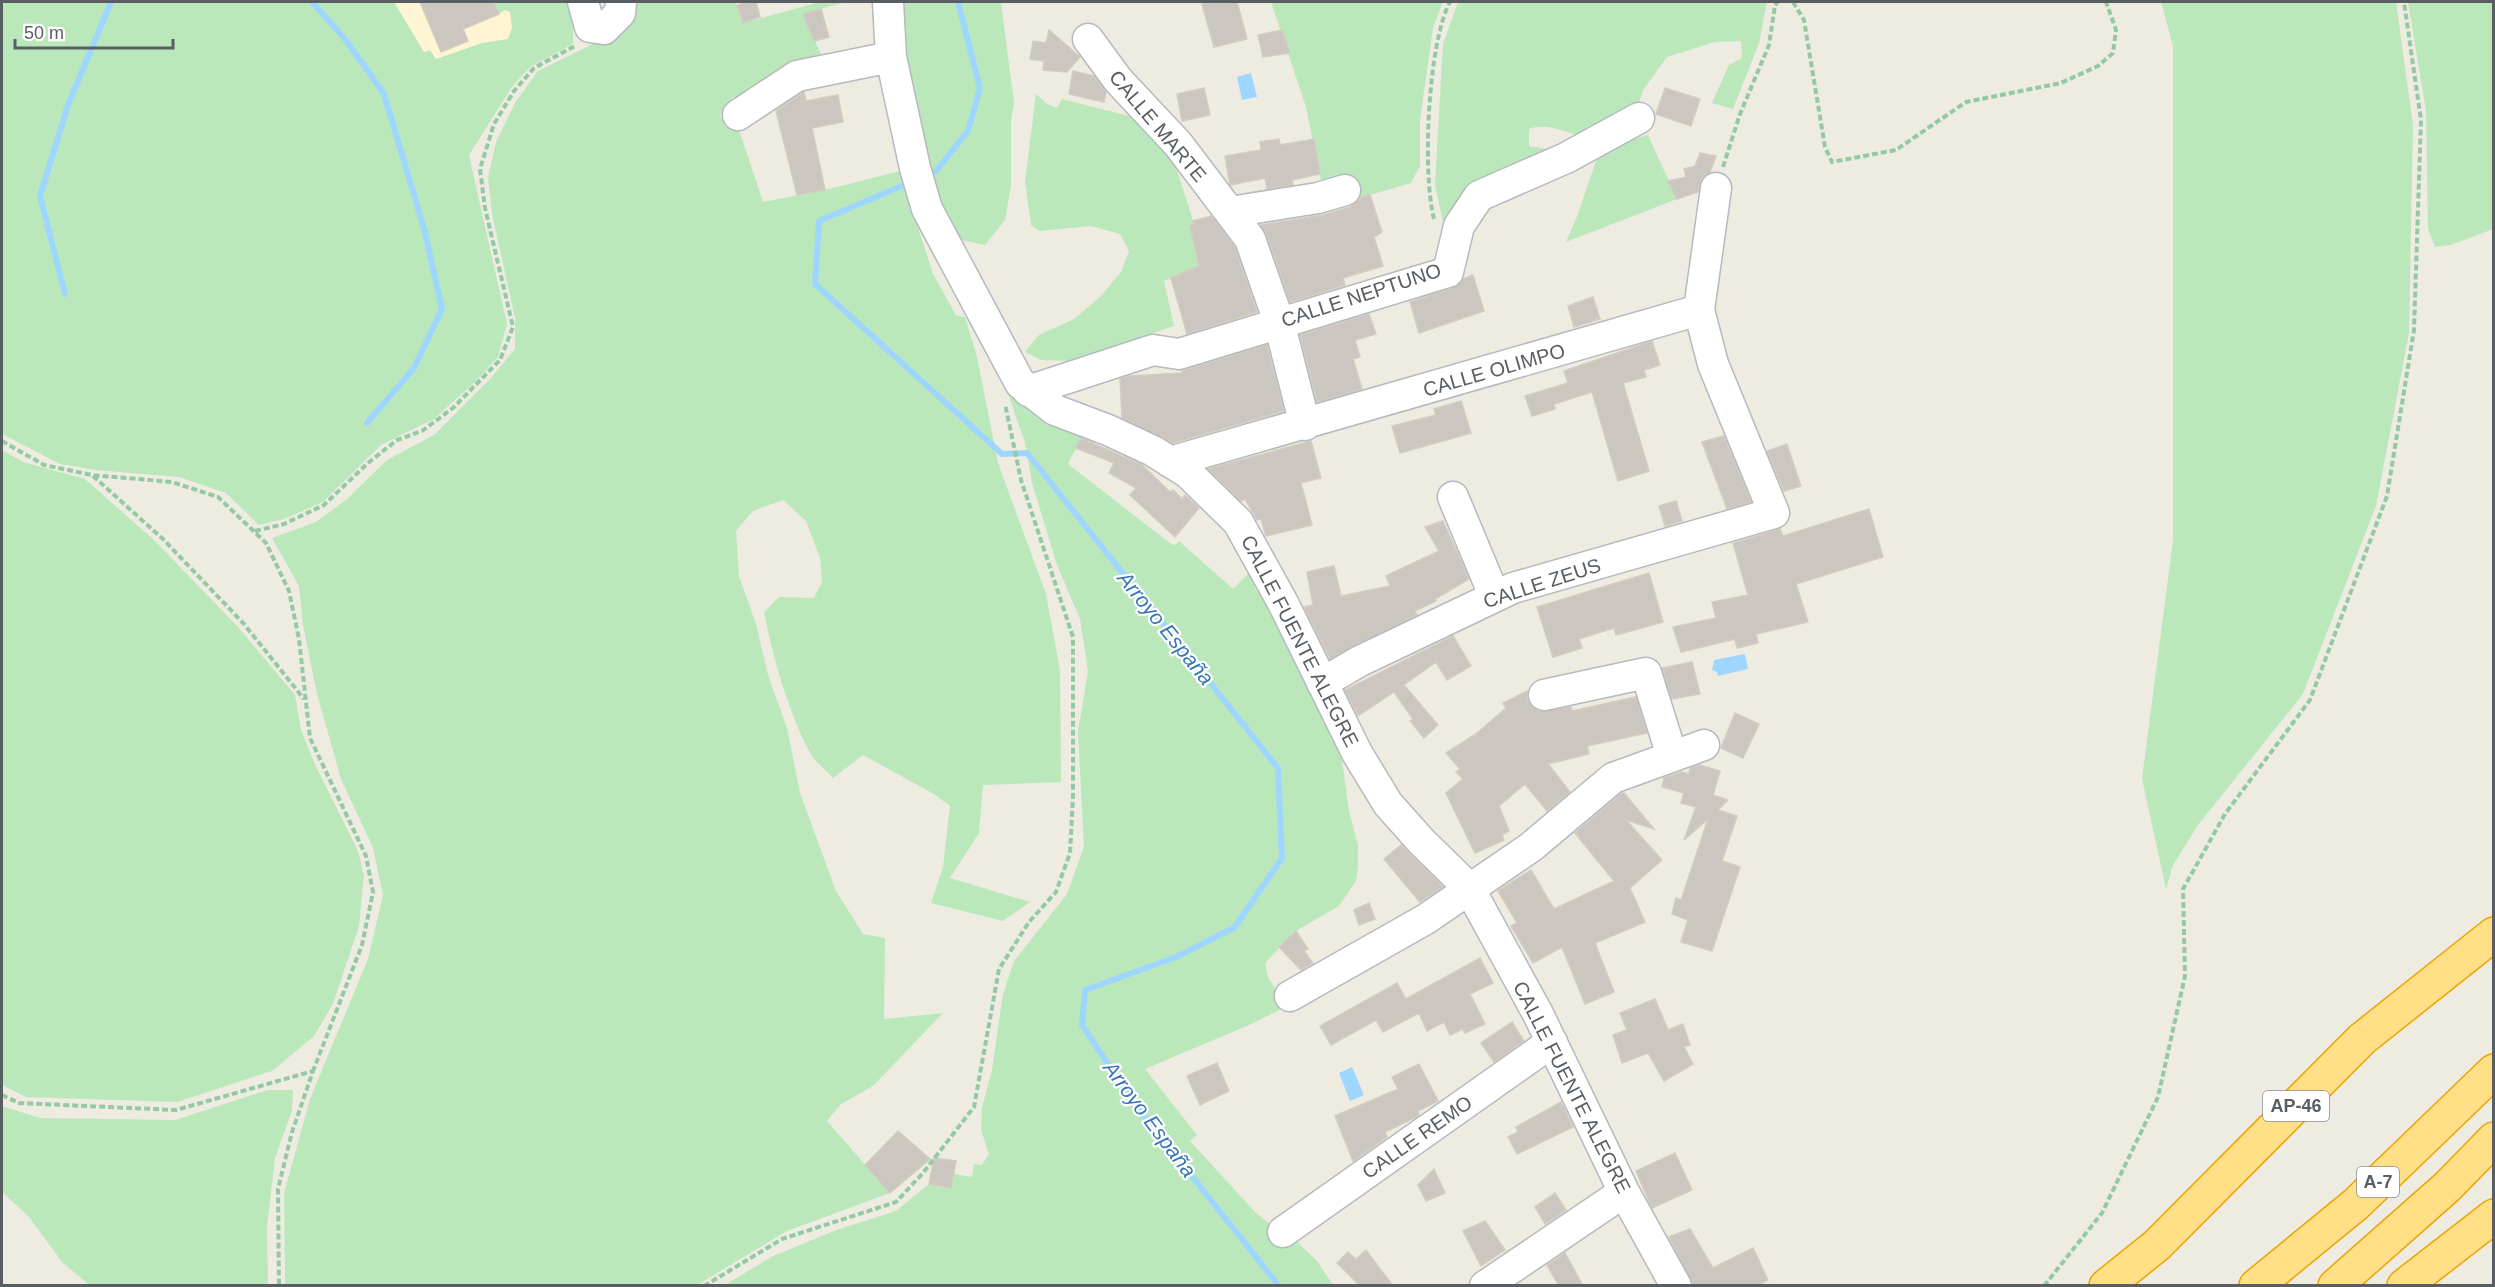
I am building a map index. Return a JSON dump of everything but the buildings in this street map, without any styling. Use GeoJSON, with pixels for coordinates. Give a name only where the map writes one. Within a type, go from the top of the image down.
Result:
{"type":"FeatureCollection","features":[{"type":"Feature","properties":{"kind":"highway","name":"AP-46"},"geometry":{"type":"LineString","coordinates":[[2106,1286],[2157,1245],[2362,1039],[2493,934]]}},
{"type":"Feature","properties":{"kind":"highway","name":"A-7"},"geometry":{"type":"LineString","coordinates":[[2256,1286],[2356,1204],[2493,1071]]}},
{"type":"Feature","properties":{"kind":"highway","name":"A-7"},"geometry":{"type":"LineString","coordinates":[[2335,1286],[2447,1187],[2493,1139]]}},
{"type":"Feature","properties":{"kind":"highway"},"geometry":{"type":"LineString","coordinates":[[2404,1286],[2493,1216]]}},
{"type":"Feature","properties":{"kind":"street"},"geometry":{"type":"LineString","coordinates":[[583,2],[590,27],[604,29],[620,13],[621,2]]}},
{"type":"Feature","properties":{"kind":"street","name":"CALLE FUENTE ALEGRE"},"geometry":{"type":"LineString","coordinates":[[888,2],[891,57],[915,168],[927,209],[1020,383],[1055,410],[1108,430],[1153,451],[1188,473],[1238,522],[1283,603],[1358,753],[1388,804],[1420,841],[1468,888],[1552,1042],[1624,1192],[1676,1286]]}},
{"type":"Feature","properties":{"kind":"street","name":"CALLE MARTE"},"geometry":{"type":"LineString","coordinates":[[1088,39],[1118,80],[1178,144],[1250,239],[1279,322],[1305,425]]}},
{"type":"Feature","properties":{"kind":"street"},"geometry":{"type":"LineString","coordinates":[[738,115],[797,76],[891,57]]}},
{"type":"Feature","properties":{"kind":"street","name":"CALLE NEPTUNO"},"geometry":{"type":"LineString","coordinates":[[1028,391],[1153,350],[1179,354],[1448,272],[1459,226],[1479,196],[1566,158],[1640,118]]}},
{"type":"Feature","properties":{"kind":"street"},"geometry":{"type":"LineString","coordinates":[[1699,310],[1716,188]]}},
{"type":"Feature","properties":{"kind":"street"},"geometry":{"type":"LineString","coordinates":[[1230,212],[1318,198],[1345,190]]}},
{"type":"Feature","properties":{"kind":"street","name":"CALLE OLIMPO"},"geometry":{"type":"LineString","coordinates":[[1170,462],[1699,310]]}},
{"type":"Feature","properties":{"kind":"street","name":"CALLE ZEUS"},"geometry":{"type":"LineString","coordinates":[[1322,683],[1360,661],[1494,595],[1774,513],[1713,364],[1699,310]]}},
{"type":"Feature","properties":{"kind":"street"},"geometry":{"type":"LineString","coordinates":[[1453,497],[1494,595]]}},
{"type":"Feature","properties":{"kind":"street"},"geometry":{"type":"LineString","coordinates":[[1544,695],[1646,673],[1672,756]]}},
{"type":"Feature","properties":{"kind":"street"},"geometry":{"type":"LineString","coordinates":[[1290,996],[1426,919],[1468,888],[1531,847],[1613,778],[1704,745]]}},
{"type":"Feature","properties":{"kind":"street","name":"CALLE REMO"},"geometry":{"type":"LineString","coordinates":[[1283,1232],[1552,1042]]}},
{"type":"Feature","properties":{"kind":"street"},"geometry":{"type":"LineString","coordinates":[[1485,1286],[1624,1192]]}},
{"type":"Feature","properties":{"kind":"path"},"geometry":{"type":"LineString","coordinates":[[1434,221],[1429,201],[1426,163],[1437,37],[1450,2]]}},
{"type":"Feature","properties":{"kind":"path"},"geometry":{"type":"LineString","coordinates":[[1716,188],[1740,114],[1769,45],[1775,4],[1778,2]]}},
{"type":"Feature","properties":{"kind":"path"},"geometry":{"type":"LineString","coordinates":[[1793,2],[1804,20],[1825,147],[1832,162],[1896,150],[1966,102],[2061,83],[2098,66],[2113,53],[2116,30],[2106,2]]}},
{"type":"Feature","properties":{"kind":"path"},"geometry":{"type":"LineString","coordinates":[[2044,1286],[2102,1213],[2158,1097],[2185,976],[2183,889],[2224,814],[2310,700],[2387,496],[2414,330],[2421,120],[2404,2]]}},
{"type":"Feature","properties":{"kind":"path"},"geometry":{"type":"LineString","coordinates":[[254,531],[284,524],[324,505],[368,463],[397,440],[422,431],[453,408],[500,360],[513,327],[485,208],[480,169],[494,124],[514,91],[534,68],[604,29]]}},
{"type":"Feature","properties":{"kind":"path"},"geometry":{"type":"LineString","coordinates":[[2,441],[45,465],[92,476],[172,482],[218,497],[266,543],[289,591],[299,639],[310,738],[366,856],[374,892],[362,945],[313,1071],[292,1132],[278,1189],[279,1286]]}},
{"type":"Feature","properties":{"kind":"path"},"geometry":{"type":"LineString","coordinates":[[704,1286],[782,1239],[896,1202],[923,1173],[974,1107],[999,969],[1029,922],[1056,892],[1070,853],[1073,797],[1072,637],[1021,480],[1014,441]]}},
{"type":"Feature","properties":{"kind":"path"},"geometry":{"type":"LineString","coordinates":[[92,476],[163,539],[220,598],[244,624],[304,699]]}},
{"type":"Feature","properties":{"kind":"path"},"geometry":{"type":"LineString","coordinates":[[2,1095],[19,1103],[176,1110],[313,1071]]}},
{"type":"Feature","properties":{"kind":"shaded area"},"geometry":{"type":"Polygon","coordinates":[[[394,2],[573,2],[574,20],[436,59],[424,52],[394,2]]]}},
{"type":"Feature","properties":{"kind":"green space"},"geometry":{"type":"Polygon","coordinates":[[[2,2],[394,2],[424,52],[430,50],[436,59],[482,43],[508,39],[512,28],[510,12],[505,10],[499,14],[493,2],[573,2],[573,44],[530,67],[512,87],[469,155],[507,324],[498,357],[475,382],[434,419],[381,445],[323,502],[284,519],[259,525],[226,493],[179,477],[96,470],[60,464],[2,434],[2,2]]]}},
{"type":"Feature","properties":{"kind":"green space"},"geometry":{"type":"Polygon","coordinates":[[[629,2],[735,2],[743,23],[820,2],[845,2],[803,14],[823,59],[747,94],[732,98],[720,115],[726,127],[739,130],[763,202],[825,190],[900,171],[933,274],[956,315],[965,317],[977,357],[998,463],[1046,594],[1060,670],[1061,782],[983,785],[979,833],[950,878],[1030,902],[1003,921],[931,903],[943,867],[950,806],[934,794],[863,755],[833,778],[813,757],[789,704],[764,612],[779,597],[814,598],[822,582],[820,558],[806,521],[783,500],[753,511],[736,531],[739,576],[756,624],[768,675],[787,728],[800,793],[836,891],[863,934],[885,938],[884,1019],[943,1013],[873,1086],[841,1104],[827,1121],[890,1193],[787,1231],[697,1285],[285,1285],[284,1193],[310,1099],[368,959],[383,895],[373,848],[341,779],[317,694],[303,625],[299,586],[272,538],[316,522],[346,500],[387,460],[434,435],[490,379],[515,349],[515,318],[492,214],[488,178],[496,142],[515,103],[538,71],[615,33],[629,2]]]}},
{"type":"Feature","properties":{"kind":"green space"},"geometry":{"type":"Polygon","coordinates":[[[898,2],[1001,2],[1014,103],[1011,120],[1011,186],[1005,220],[985,245],[956,239],[940,211],[904,78],[898,2]]]}},
{"type":"Feature","properties":{"kind":"green space"},"geometry":{"type":"Polygon","coordinates":[[[1271,2],[1443,2],[1433,28],[1420,120],[1420,166],[1411,183],[1356,199],[1322,186],[1306,107],[1271,2]]]}},
{"type":"Feature","properties":{"kind":"green space"},"geometry":{"type":"Polygon","coordinates":[[[1458,2],[1767,2],[1759,43],[1733,109],[1712,103],[1729,65],[1742,58],[1741,41],[1715,42],[1667,57],[1643,90],[1636,111],[1586,139],[1550,128],[1529,129],[1529,146],[1560,151],[1446,236],[1435,185],[1443,44],[1458,2]]]}},
{"type":"Feature","properties":{"kind":"green space"},"geometry":{"type":"Polygon","coordinates":[[[2161,2],[2396,2],[2413,125],[2409,333],[2376,506],[2303,694],[2198,825],[2173,865],[2166,889],[2142,779],[2173,540],[2173,46],[2161,2]]]}},
{"type":"Feature","properties":{"kind":"green space"},"geometry":{"type":"Polygon","coordinates":[[[2408,2],[2493,2],[2493,229],[2451,245],[2435,247],[2428,229],[2426,111],[2408,2]]]}},
{"type":"Feature","properties":{"kind":"green space"},"geometry":{"type":"Polygon","coordinates":[[[1036,94],[1047,104],[1057,108],[1062,99],[1133,117],[1137,106],[1176,167],[1194,224],[1190,226],[1199,266],[1164,281],[1174,326],[1071,361],[1041,360],[1025,352],[1039,335],[1074,319],[1101,296],[1121,272],[1129,251],[1120,234],[1091,226],[1039,231],[1031,225],[1025,182],[1036,94]]]}},
{"type":"Feature","properties":{"kind":"green space"},"geometry":{"type":"Polygon","coordinates":[[[1648,135],[1677,199],[1566,242],[1596,161],[1614,145],[1648,135]]]}},
{"type":"Feature","properties":{"kind":"green space"},"geometry":{"type":"Polygon","coordinates":[[[1005,385],[1084,432],[1068,464],[1171,544],[1175,545],[1179,541],[1233,589],[1251,571],[1255,589],[1270,607],[1341,753],[1349,811],[1358,845],[1356,881],[1339,906],[1294,932],[1265,963],[1268,977],[1286,1007],[1145,1069],[1197,1135],[1190,1141],[1256,1213],[1291,1236],[1317,1261],[1333,1285],[723,1286],[773,1256],[839,1229],[896,1211],[929,1184],[951,1188],[954,1174],[972,1177],[974,1164],[982,1165],[989,1154],[981,1130],[982,1107],[992,1070],[1003,994],[1014,961],[1067,894],[1084,847],[1078,731],[1088,671],[1080,619],[1057,565],[1032,483],[1025,443],[1005,385]]]}},
{"type":"Feature","properties":{"kind":"green space"},"geometry":{"type":"Polygon","coordinates":[[[2,450],[23,462],[85,479],[155,541],[238,627],[295,695],[301,730],[316,767],[358,851],[364,875],[359,926],[333,1004],[314,1036],[272,1071],[177,1102],[26,1097],[2,1085],[2,450]]]}},
{"type":"Feature","properties":{"kind":"green space"},"geometry":{"type":"Polygon","coordinates":[[[268,1090],[293,1090],[292,1111],[275,1158],[267,1227],[268,1285],[89,1285],[62,1262],[29,1217],[2,1192],[2,1106],[40,1118],[175,1120],[268,1090]]]}},
{"type":"Feature","properties":{"kind":"water"},"geometry":{"type":"Polygon","coordinates":[[[1251,73],[1257,97],[1242,100],[1237,77],[1251,73]]]}},
{"type":"Feature","properties":{"kind":"water"},"geometry":{"type":"Polygon","coordinates":[[[1745,654],[1748,669],[1718,676],[1717,672],[1712,670],[1714,660],[1745,654]]]}},
{"type":"Feature","properties":{"kind":"water"},"geometry":{"type":"Polygon","coordinates":[[[1352,1067],[1364,1095],[1350,1101],[1339,1073],[1352,1067]]]}},
{"type":"Feature","properties":{"kind":"waterway"},"geometry":{"type":"LineString","coordinates":[[65,294],[40,196],[68,105],[111,2]]}},
{"type":"Feature","properties":{"kind":"waterway"},"geometry":{"type":"LineString","coordinates":[[312,2],[345,39],[384,94],[425,232],[442,309],[414,368],[367,423]]}},
{"type":"Feature","properties":{"kind":"waterway","name":"Arroyo España"},"geometry":{"type":"LineString","coordinates":[[926,175],[936,171],[968,131],[980,88],[958,2]]}},
{"type":"Feature","properties":{"kind":"waterway","name":"Arroyo España"},"geometry":{"type":"LineString","coordinates":[[911,182],[819,221],[815,284],[1002,454],[1027,453],[1278,768],[1282,858],[1235,927],[1176,957],[1085,990],[1082,1025],[1134,1103],[1279,1286]]}}]}
